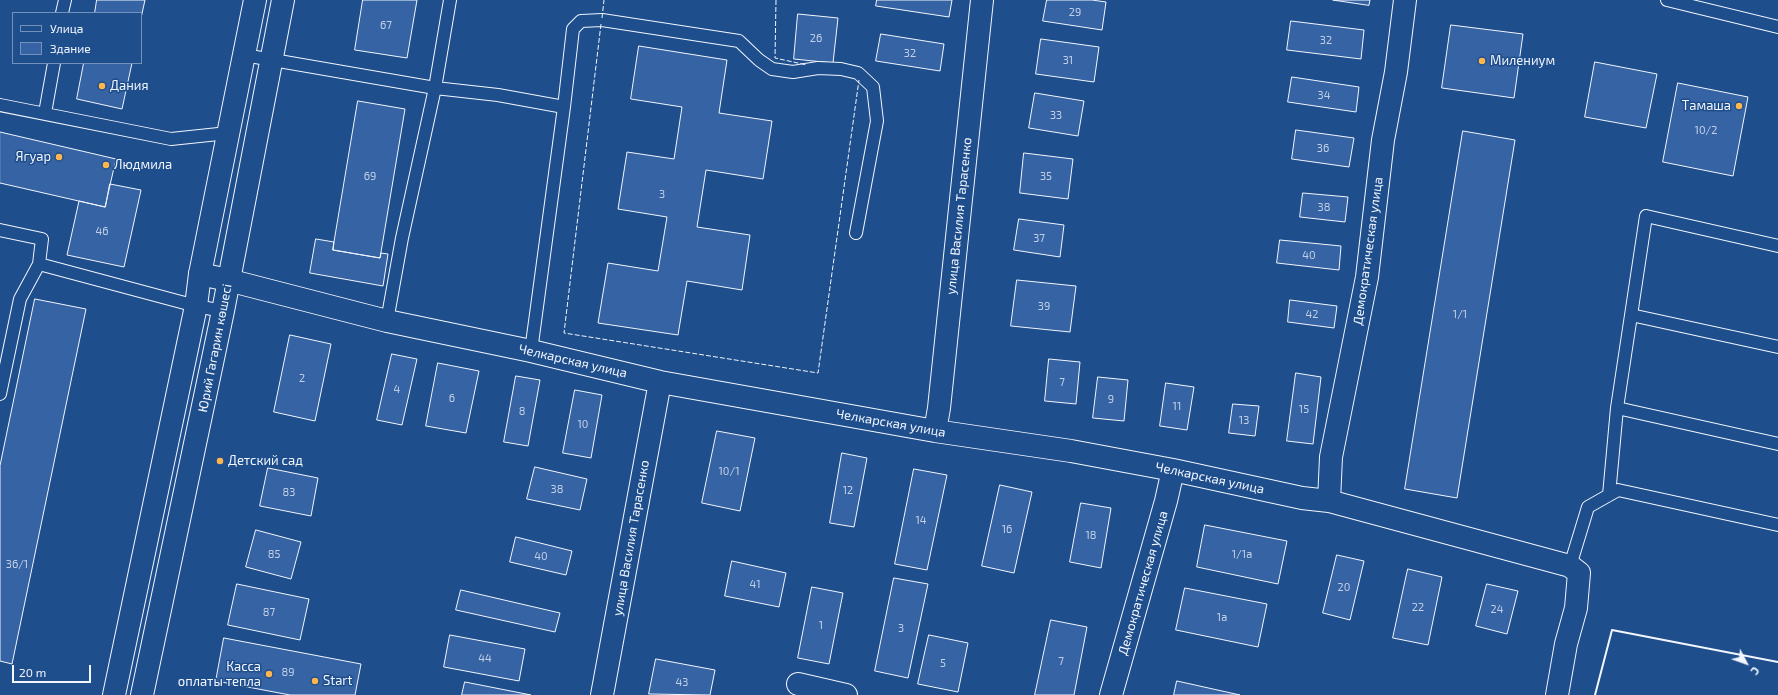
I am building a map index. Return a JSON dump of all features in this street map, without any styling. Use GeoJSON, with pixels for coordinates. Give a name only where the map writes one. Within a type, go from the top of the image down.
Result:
{"type":"FeatureCollection","features":[{"type":"Feature","properties":{"kind":"street","name":"Юрий Гагарин көшесі"},"geometry":{"type":"LineString","coordinates":[[114,695],[196,306],[200,274],[255,0]]}},
{"type":"Feature","properties":{"kind":"street","name":"Юрий Гагарин көшесі"},"geometry":{"type":"LineString","coordinates":[[142,695],[223,311],[283,0]]}},
{"type":"Feature","properties":{"kind":"street","name":"улица Василия Тарасенко"},"geometry":{"type":"LineString","coordinates":[[935,431],[939,408],[982,0]]}},
{"type":"Feature","properties":{"kind":"street","name":"Демократическая улица"},"geometry":{"type":"LineString","coordinates":[[1329,501],[1331,457],[1367,277],[1383,140],[1396,72],[1405,0]]}},
{"type":"Feature","properties":{"kind":"street","name":"Челкарская улица"},"geometry":{"type":"LineString","coordinates":[[200,274],[387,321],[660,382],[935,431],[1071,451],[1173,470],[1302,498],[1329,501],[1574,570]]}},
{"type":"Feature","properties":{"kind":"street","name":"улица Василия Тарасенко"},"geometry":{"type":"LineString","coordinates":[[602,695],[660,382]]}},
{"type":"Feature","properties":{"kind":"street","name":"Демократическая улица"},"geometry":{"type":"LineString","coordinates":[[1111,695],[1166,501],[1173,470]]}},
{"type":"Feature","properties":{"kind":"street"},"geometry":{"type":"LineString","coordinates":[[1557,695],[1566,644],[1576,608],[1574,570]]}},
{"type":"Feature","properties":{"kind":"street"},"geometry":{"type":"LineString","coordinates":[[798,684],[846,695]]}},
{"type":"Feature","properties":{"kind":"lane"},"geometry":{"type":"LineString","coordinates":[[62,12],[65,0]]}},
{"type":"Feature","properties":{"kind":"lane"},"geometry":{"type":"LineString","coordinates":[[387,321],[402,238],[435,88],[450,0]]}},
{"type":"Feature","properties":{"kind":"lane"},"geometry":{"type":"LineString","coordinates":[[1667,0],[1778,27]]}},
{"type":"Feature","properties":{"kind":"lane"},"geometry":{"type":"LineString","coordinates":[[531,352],[573,29],[581,21],[602,20],[738,41],[759,60],[772,69],[794,72],[818,68],[841,69],[858,73],[873,87],[877,121],[856,233]]}},
{"type":"Feature","properties":{"kind":"lane"},"geometry":{"type":"LineString","coordinates":[[244,55],[435,88],[498,95],[564,107]]}},
{"type":"Feature","properties":{"kind":"lane"},"geometry":{"type":"LineString","coordinates":[[45,113],[54,64]]}},
{"type":"Feature","properties":{"kind":"lane"},"geometry":{"type":"LineString","coordinates":[[0,105],[171,139],[228,132]]}},
{"type":"Feature","properties":{"kind":"lane"},"geometry":{"type":"LineString","coordinates":[[1609,495],[1617,408],[1646,216],[1778,246]]}},
{"type":"Feature","properties":{"kind":"lane"},"geometry":{"type":"LineString","coordinates":[[0,230],[42,239],[39,264],[20,299],[0,394]]}},
{"type":"Feature","properties":{"kind":"lane"},"geometry":{"type":"LineString","coordinates":[[39,264],[196,306],[223,311]]}},
{"type":"Feature","properties":{"kind":"lane"},"geometry":{"type":"LineString","coordinates":[[1631,315],[1778,347]]}},
{"type":"Feature","properties":{"kind":"lane"},"geometry":{"type":"LineString","coordinates":[[1617,408],[1778,444]]}},
{"type":"Feature","properties":{"kind":"lane"},"geometry":{"type":"LineString","coordinates":[[1574,570],[1588,507],[1618,490],[1778,525]]}},
{"type":"Feature","properties":{"kind":"building"},"geometry":{"type":"Polygon","coordinates":[[[97,0],[145,0],[142,14],[142,12],[95,12],[97,0]]]}},
{"type":"Feature","properties":{"kind":"building"},"geometry":{"type":"Polygon","coordinates":[[[363,0],[417,0],[407,58],[355,50],[363,0]]]}},
{"type":"Feature","properties":{"kind":"building"},"geometry":{"type":"Polygon","coordinates":[[[877,0],[952,0],[949,17],[876,6],[877,0]]]}},
{"type":"Feature","properties":{"kind":"building"},"geometry":{"type":"Polygon","coordinates":[[[1047,0],[1092,0],[1106,2],[1102,30],[1043,21],[1047,0]]]}},
{"type":"Feature","properties":{"kind":"building"},"geometry":{"type":"Polygon","coordinates":[[[1333,0],[1370,0],[1369,5],[1333,0]]]}},
{"type":"Feature","properties":{"kind":"building"},"geometry":{"type":"Polygon","coordinates":[[[798,14],[838,18],[833,63],[794,59],[798,14]]]}},
{"type":"Feature","properties":{"kind":"building"},"geometry":{"type":"Polygon","coordinates":[[[1291,21],[1364,30],[1361,59],[1287,50],[1291,21]]]}},
{"type":"Feature","properties":{"kind":"building","name":"Милениум"},"geometry":{"type":"Polygon","coordinates":[[[1451,25],[1523,34],[1514,98],[1442,88],[1451,25]]]}},
{"type":"Feature","properties":{"kind":"building"},"geometry":{"type":"Polygon","coordinates":[[[881,34],[944,44],[940,71],[876,61],[881,34]]]}},
{"type":"Feature","properties":{"kind":"building"},"geometry":{"type":"Polygon","coordinates":[[[1041,39],[1099,47],[1094,82],[1036,74],[1041,39]]]}},
{"type":"Feature","properties":{"kind":"building"},"geometry":{"type":"Polygon","coordinates":[[[639,46],[727,60],[719,113],[772,121],[763,179],[706,170],[697,227],[750,235],[742,290],[687,281],[678,335],[598,323],[608,263],[658,271],[667,217],[618,209],[627,152],[674,159],[682,107],[631,99],[639,46]]]}},
{"type":"Feature","properties":{"kind":"building"},"geometry":{"type":"Polygon","coordinates":[[[1595,62],[1657,74],[1646,128],[1585,117],[1595,62]]]}},
{"type":"Feature","properties":{"kind":"building"},"geometry":{"type":"Polygon","coordinates":[[[84,64],[132,64],[122,109],[77,99],[84,64]]]}},
{"type":"Feature","properties":{"kind":"building"},"geometry":{"type":"Polygon","coordinates":[[[1292,77],[1359,87],[1356,112],[1288,102],[1292,77]]]}},
{"type":"Feature","properties":{"kind":"building"},"geometry":{"type":"Polygon","coordinates":[[[1678,83],[1748,97],[1733,176],[1663,162],[1678,83]]]}},
{"type":"Feature","properties":{"kind":"building"},"geometry":{"type":"Polygon","coordinates":[[[1035,93],[1084,101],[1078,136],[1029,128],[1035,93]]]}},
{"type":"Feature","properties":{"kind":"building"},"geometry":{"type":"Polygon","coordinates":[[[358,101],[405,109],[380,258],[333,250],[358,101]]]}},
{"type":"Feature","properties":{"kind":"building"},"geometry":{"type":"Polygon","coordinates":[[[1296,130],[1354,138],[1349,167],[1292,159],[1296,130]]]}},
{"type":"Feature","properties":{"kind":"building"},"geometry":{"type":"Polygon","coordinates":[[[1463,131],[1515,140],[1457,498],[1405,489],[1463,131]]]}},
{"type":"Feature","properties":{"kind":"building"},"geometry":{"type":"Polygon","coordinates":[[[0,132],[116,159],[105,207],[0,183],[0,132]]]}},
{"type":"Feature","properties":{"kind":"building"},"geometry":{"type":"Polygon","coordinates":[[[1024,153],[1073,159],[1068,199],[1020,193],[1024,153]]]}},
{"type":"Feature","properties":{"kind":"building"},"geometry":{"type":"Polygon","coordinates":[[[110,184],[141,190],[124,267],[67,255],[79,201],[105,207],[110,184]]]}},
{"type":"Feature","properties":{"kind":"building"},"geometry":{"type":"Polygon","coordinates":[[[1303,193],[1348,197],[1345,222],[1300,217],[1303,193]]]}},
{"type":"Feature","properties":{"kind":"building"},"geometry":{"type":"Polygon","coordinates":[[[1019,219],[1064,225],[1060,257],[1014,250],[1019,219]]]}},
{"type":"Feature","properties":{"kind":"building"},"geometry":{"type":"Polygon","coordinates":[[[316,239],[334,242],[333,250],[380,258],[381,253],[388,254],[383,286],[310,273],[316,239]]]}},
{"type":"Feature","properties":{"kind":"building"},"geometry":{"type":"Polygon","coordinates":[[[1280,240],[1341,246],[1339,270],[1277,263],[1280,240]]]}},
{"type":"Feature","properties":{"kind":"building"},"geometry":{"type":"Polygon","coordinates":[[[1017,280],[1076,286],[1070,332],[1011,326],[1017,280]]]}},
{"type":"Feature","properties":{"kind":"building"},"geometry":{"type":"Polygon","coordinates":[[[35,299],[86,309],[12,664],[0,661],[0,466],[35,299]]]}},
{"type":"Feature","properties":{"kind":"building"},"geometry":{"type":"Polygon","coordinates":[[[1290,300],[1337,306],[1334,328],[1288,322],[1290,300]]]}},
{"type":"Feature","properties":{"kind":"building"},"geometry":{"type":"Polygon","coordinates":[[[290,335],[331,344],[315,421],[274,412],[290,335]]]}},
{"type":"Feature","properties":{"kind":"building"},"geometry":{"type":"Polygon","coordinates":[[[392,354],[417,359],[402,425],[377,420],[392,354]]]}},
{"type":"Feature","properties":{"kind":"building"},"geometry":{"type":"Polygon","coordinates":[[[1049,359],[1080,362],[1076,404],[1045,401],[1049,359]]]}},
{"type":"Feature","properties":{"kind":"building"},"geometry":{"type":"Polygon","coordinates":[[[438,363],[479,371],[466,433],[426,426],[438,363]]]}},
{"type":"Feature","properties":{"kind":"building"},"geometry":{"type":"Polygon","coordinates":[[[1296,373],[1321,377],[1313,444],[1287,441],[1296,373]]]}},
{"type":"Feature","properties":{"kind":"building"},"geometry":{"type":"Polygon","coordinates":[[[516,376],[540,380],[528,446],[504,442],[516,376]]]}},
{"type":"Feature","properties":{"kind":"building"},"geometry":{"type":"Polygon","coordinates":[[[1098,377],[1128,380],[1124,421],[1093,418],[1098,377]]]}},
{"type":"Feature","properties":{"kind":"building"},"geometry":{"type":"Polygon","coordinates":[[[1166,383],[1194,387],[1187,430],[1160,426],[1166,383]]]}},
{"type":"Feature","properties":{"kind":"building"},"geometry":{"type":"Polygon","coordinates":[[[575,390],[602,395],[591,458],[563,453],[575,390]]]}},
{"type":"Feature","properties":{"kind":"building"},"geometry":{"type":"Polygon","coordinates":[[[1233,404],[1259,406],[1255,436],[1229,433],[1233,404]]]}},
{"type":"Feature","properties":{"kind":"building"},"geometry":{"type":"Polygon","coordinates":[[[717,431],[755,438],[740,511],[702,503],[717,431]]]}},
{"type":"Feature","properties":{"kind":"building"},"geometry":{"type":"Polygon","coordinates":[[[842,453],[867,458],[854,527],[830,523],[842,453]]]}},
{"type":"Feature","properties":{"kind":"building"},"geometry":{"type":"Polygon","coordinates":[[[535,467],[587,479],[580,510],[527,499],[535,467]]]}},
{"type":"Feature","properties":{"kind":"building"},"geometry":{"type":"Polygon","coordinates":[[[268,468],[318,478],[311,516],[260,506],[268,468]]]}},
{"type":"Feature","properties":{"kind":"building"},"geometry":{"type":"Polygon","coordinates":[[[914,469],[947,475],[927,570],[895,564],[914,469]]]}},
{"type":"Feature","properties":{"kind":"building"},"geometry":{"type":"Polygon","coordinates":[[[1000,485],[1032,492],[1014,573],[982,566],[1000,485]]]}},
{"type":"Feature","properties":{"kind":"building"},"geometry":{"type":"Polygon","coordinates":[[[1081,503],[1111,508],[1101,568],[1070,562],[1081,503]]]}},
{"type":"Feature","properties":{"kind":"building"},"geometry":{"type":"Polygon","coordinates":[[[1205,525],[1287,541],[1278,584],[1197,567],[1205,525]]]}},
{"type":"Feature","properties":{"kind":"building"},"geometry":{"type":"Polygon","coordinates":[[[256,530],[301,542],[291,579],[246,567],[256,530]]]}},
{"type":"Feature","properties":{"kind":"building"},"geometry":{"type":"Polygon","coordinates":[[[516,537],[572,551],[566,575],[510,562],[516,537]]]}},
{"type":"Feature","properties":{"kind":"building"},"geometry":{"type":"Polygon","coordinates":[[[1337,555],[1364,561],[1350,620],[1323,613],[1337,555]]]}},
{"type":"Feature","properties":{"kind":"building"},"geometry":{"type":"Polygon","coordinates":[[[732,561],[786,573],[779,607],[725,596],[732,561]]]}},
{"type":"Feature","properties":{"kind":"building"},"geometry":{"type":"Polygon","coordinates":[[[1408,569],[1442,577],[1428,645],[1393,638],[1408,569]]]}},
{"type":"Feature","properties":{"kind":"building"},"geometry":{"type":"Polygon","coordinates":[[[894,578],[928,584],[908,678],[875,671],[894,578]]]}},
{"type":"Feature","properties":{"kind":"building"},"geometry":{"type":"Polygon","coordinates":[[[237,584],[309,599],[300,640],[228,625],[237,584]]]}},
{"type":"Feature","properties":{"kind":"building"},"geometry":{"type":"Polygon","coordinates":[[[1487,584],[1518,591],[1507,634],[1476,626],[1487,584]]]}},
{"type":"Feature","properties":{"kind":"building"},"geometry":{"type":"Polygon","coordinates":[[[812,587],[843,593],[829,664],[798,658],[812,587]]]}},
{"type":"Feature","properties":{"kind":"building"},"geometry":{"type":"Polygon","coordinates":[[[1185,588],[1267,604],[1258,647],[1176,630],[1185,588]]]}},
{"type":"Feature","properties":{"kind":"building"},"geometry":{"type":"Polygon","coordinates":[[[461,590],[560,613],[555,632],[456,610],[461,590]]]}},
{"type":"Feature","properties":{"kind":"building"},"geometry":{"type":"Polygon","coordinates":[[[1051,620],[1087,627],[1074,695],[1035,695],[1051,620]]]}},
{"type":"Feature","properties":{"kind":"building"},"geometry":{"type":"Polygon","coordinates":[[[450,635],[525,649],[519,681],[444,667],[450,635]]]}},
{"type":"Feature","properties":{"kind":"building"},"geometry":{"type":"Polygon","coordinates":[[[929,635],[968,643],[958,692],[918,684],[929,635]]]}},
{"type":"Feature","properties":{"kind":"building"},"geometry":{"type":"Polygon","coordinates":[[[224,638],[361,664],[355,695],[290,695],[216,681],[224,638]]]}},
{"type":"Feature","properties":{"kind":"building"},"geometry":{"type":"Polygon","coordinates":[[[656,659],[715,670],[710,695],[649,694],[656,659]]]}},
{"type":"Feature","properties":{"kind":"building"},"geometry":{"type":"Polygon","coordinates":[[[1177,681],[1240,695],[1174,695],[1177,681]]]}},
{"type":"Feature","properties":{"kind":"building"},"geometry":{"type":"Polygon","coordinates":[[[465,682],[531,695],[462,695],[465,682]]]}},
{"type":"Feature","properties":{"kind":"fence"},"geometry":{"type":"LineString","coordinates":[[602,18],[604,0]]}},
{"type":"Feature","properties":{"kind":"fence"},"geometry":{"type":"LineString","coordinates":[[776,0],[775,58],[807,65]]}},
{"type":"Feature","properties":{"kind":"fence"},"geometry":{"type":"LineString","coordinates":[[601,24],[564,333],[818,373],[859,80]]}},
{"type":"Feature","properties":{"kind":"wall"},"geometry":{"type":"LineString","coordinates":[[1595,695],[1612,630],[1778,662]]}},
{"type":"Feature","properties":{"kind":"place","name":"Милениум"},"geometry":{"type":"Point","coordinates":[1482,61]}},
{"type":"Feature","properties":{"kind":"place","name":"Дания"},"geometry":{"type":"Point","coordinates":[102,86]}},
{"type":"Feature","properties":{"kind":"place","name":"Тамаша"},"geometry":{"type":"Point","coordinates":[1739,106]}},
{"type":"Feature","properties":{"kind":"place","name":"Ягуар"},"geometry":{"type":"Point","coordinates":[59,157]}},
{"type":"Feature","properties":{"kind":"place","name":"Людмила"},"geometry":{"type":"Point","coordinates":[106,165]}},
{"type":"Feature","properties":{"kind":"place","name":"Детский сад"},"geometry":{"type":"Point","coordinates":[220,461]}},
{"type":"Feature","properties":{"kind":"place","name":"Касса оплаты тепла"},"geometry":{"type":"Point","coordinates":[269,674]}},
{"type":"Feature","properties":{"kind":"place","name":"Start"},"geometry":{"type":"Point","coordinates":[315,681]}}]}
